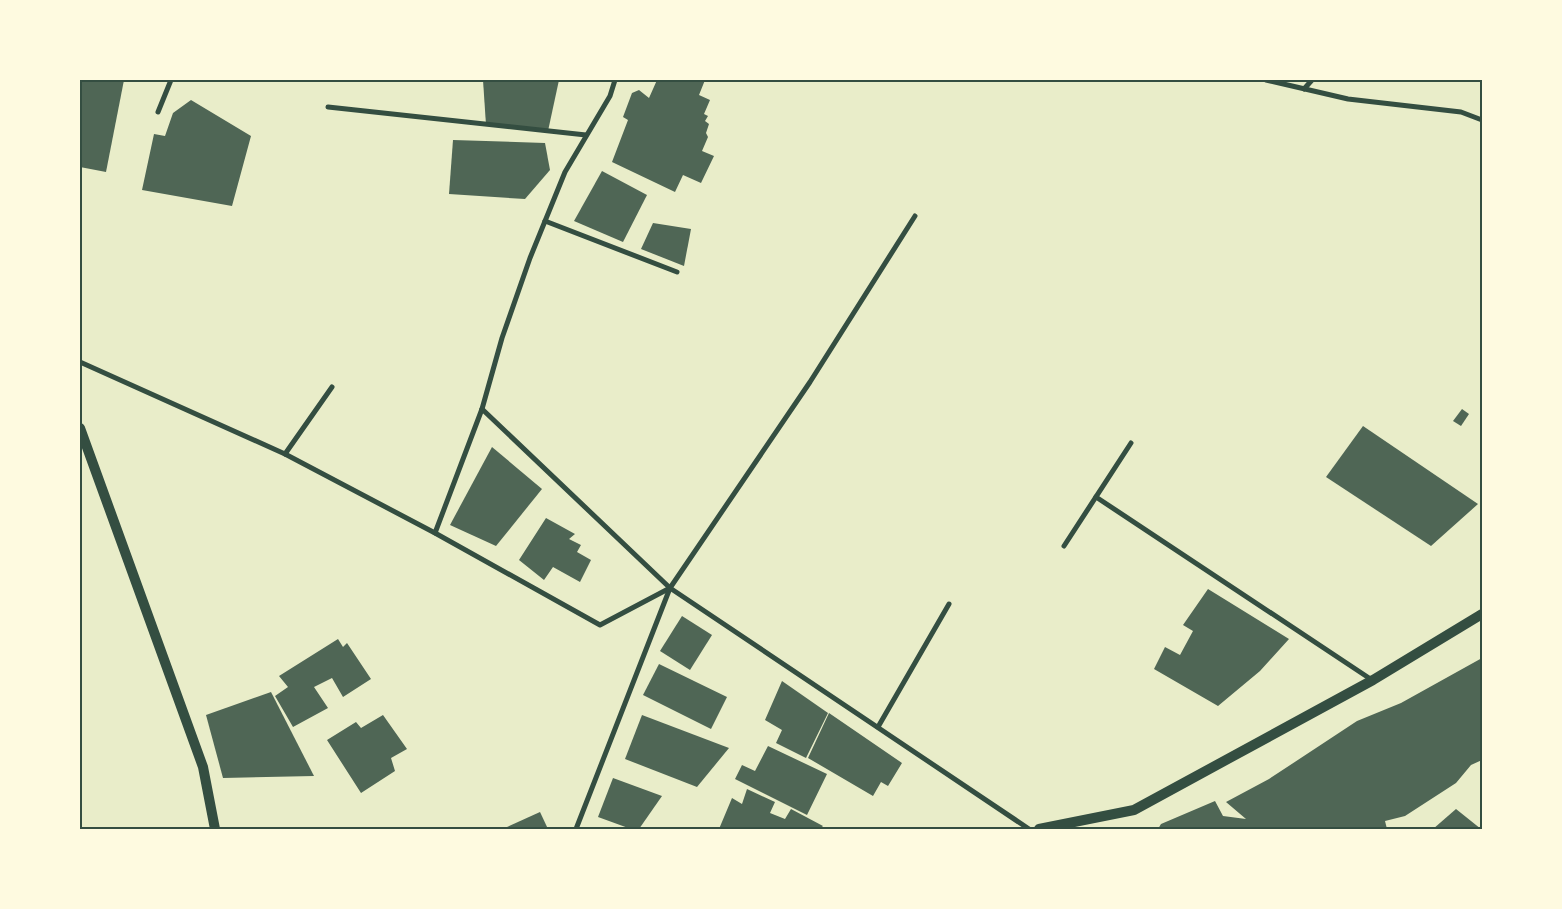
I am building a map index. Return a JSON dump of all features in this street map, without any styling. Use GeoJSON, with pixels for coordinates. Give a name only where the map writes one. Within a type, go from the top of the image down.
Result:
{"type":"FeatureCollection","features":[{"type":"Feature","properties":{"kind":"main road"},"geometry":{"type":"LineString","coordinates":[[80,428],[203,767],[214,829]]}},
{"type":"Feature","properties":{"kind":"main road"},"geometry":{"type":"LineString","coordinates":[[1039,829],[1134,810],[1373,680],[1482,614]]}},
{"type":"Feature","properties":{"kind":"street"},"geometry":{"type":"LineString","coordinates":[[158,112],[172,80]]}},
{"type":"Feature","properties":{"kind":"street"},"geometry":{"type":"LineString","coordinates":[[435,533],[482,409],[502,338],[545,221],[565,172],[610,96],[615,80]]}},
{"type":"Feature","properties":{"kind":"street"},"geometry":{"type":"LineString","coordinates":[[1266,80],[1348,99],[1461,112],[1482,120]]}},
{"type":"Feature","properties":{"kind":"street"},"geometry":{"type":"LineString","coordinates":[[1304,89],[1312,80]]}},
{"type":"Feature","properties":{"kind":"street"},"geometry":{"type":"LineString","coordinates":[[328,107],[586,136]]}},
{"type":"Feature","properties":{"kind":"street"},"geometry":{"type":"LineString","coordinates":[[576,829],[670,588],[810,382],[915,216]]}},
{"type":"Feature","properties":{"kind":"street"},"geometry":{"type":"LineString","coordinates":[[545,221],[677,272]]}},
{"type":"Feature","properties":{"kind":"street"},"geometry":{"type":"LineString","coordinates":[[80,362],[285,454],[435,533],[600,625],[670,588]]}},
{"type":"Feature","properties":{"kind":"street"},"geometry":{"type":"LineString","coordinates":[[285,454],[332,387]]}},
{"type":"Feature","properties":{"kind":"street"},"geometry":{"type":"LineString","coordinates":[[482,409],[670,588],[1029,829]]}},
{"type":"Feature","properties":{"kind":"street"},"geometry":{"type":"LineString","coordinates":[[1064,546],[1131,443]]}},
{"type":"Feature","properties":{"kind":"street"},"geometry":{"type":"LineString","coordinates":[[1096,498],[1373,680]]}},
{"type":"Feature","properties":{"kind":"street"},"geometry":{"type":"LineString","coordinates":[[878,727],[948,604]]}},
{"type":"Feature","properties":{"kind":"building"},"geometry":{"type":"Polygon","coordinates":[[[80,80],[124,80],[106,172],[80,167],[80,80]]]}},
{"type":"Feature","properties":{"kind":"building"},"geometry":{"type":"Polygon","coordinates":[[[483,80],[559,80],[548,131],[486,125],[483,80]]]}},
{"type":"Feature","properties":{"kind":"building"},"geometry":{"type":"Polygon","coordinates":[[[657,80],[705,80],[699,95],[710,100],[704,114],[708,116],[705,121],[709,124],[706,133],[708,137],[702,151],[714,156],[701,183],[683,175],[675,192],[612,162],[628,120],[623,117],[632,93],[639,90],[649,98],[657,80]]]}},
{"type":"Feature","properties":{"kind":"building"},"geometry":{"type":"Polygon","coordinates":[[[191,100],[251,136],[232,206],[142,190],[154,134],[165,136],[173,113],[191,100]]]}},
{"type":"Feature","properties":{"kind":"building"},"geometry":{"type":"Polygon","coordinates":[[[453,140],[545,143],[550,170],[525,199],[449,194],[453,140]]]}},
{"type":"Feature","properties":{"kind":"building"},"geometry":{"type":"Polygon","coordinates":[[[602,171],[647,195],[623,242],[574,221],[602,171]]]}},
{"type":"Feature","properties":{"kind":"building"},"geometry":{"type":"Polygon","coordinates":[[[653,223],[691,229],[684,266],[641,249],[653,223]]]}},
{"type":"Feature","properties":{"kind":"building"},"geometry":{"type":"Polygon","coordinates":[[[1462,409],[1469,414],[1461,426],[1453,421],[1462,409]]]}},
{"type":"Feature","properties":{"kind":"building"},"geometry":{"type":"Polygon","coordinates":[[[1363,426],[1478,504],[1431,546],[1326,477],[1363,426]]]}},
{"type":"Feature","properties":{"kind":"building"},"geometry":{"type":"Polygon","coordinates":[[[492,447],[542,489],[496,546],[450,525],[492,447]]]}},
{"type":"Feature","properties":{"kind":"building"},"geometry":{"type":"Polygon","coordinates":[[[546,518],[575,534],[569,539],[581,545],[577,552],[591,560],[580,582],[553,567],[544,580],[519,560],[546,518]]]}},
{"type":"Feature","properties":{"kind":"building"},"geometry":{"type":"Polygon","coordinates":[[[1208,589],[1289,639],[1260,671],[1218,706],[1154,669],[1165,647],[1180,655],[1193,631],[1183,625],[1208,589]]]}},
{"type":"Feature","properties":{"kind":"building"},"geometry":{"type":"Polygon","coordinates":[[[682,616],[712,635],[690,670],[660,651],[682,616]]]}},
{"type":"Feature","properties":{"kind":"building"},"geometry":{"type":"Polygon","coordinates":[[[338,639],[343,647],[347,643],[371,679],[343,697],[332,678],[314,687],[328,708],[293,727],[275,696],[288,687],[279,676],[338,639]]]}},
{"type":"Feature","properties":{"kind":"building"},"geometry":{"type":"Polygon","coordinates":[[[1482,658],[1482,760],[1471,765],[1456,783],[1405,816],[1385,821],[1387,829],[1158,829],[1161,824],[1215,801],[1223,816],[1246,819],[1226,802],[1269,779],[1357,721],[1401,703],[1482,658]]]}},
{"type":"Feature","properties":{"kind":"building"},"geometry":{"type":"Polygon","coordinates":[[[659,664],[727,697],[711,729],[643,695],[659,664]]]}},
{"type":"Feature","properties":{"kind":"building"},"geometry":{"type":"Polygon","coordinates":[[[782,681],[828,713],[806,758],[776,743],[782,730],[765,720],[782,681]]]}},
{"type":"Feature","properties":{"kind":"building"},"geometry":{"type":"Polygon","coordinates":[[[271,692],[314,776],[223,778],[206,715],[271,692]]]}},
{"type":"Feature","properties":{"kind":"building"},"geometry":{"type":"Polygon","coordinates":[[[829,713],[902,763],[888,786],[881,782],[873,796],[808,758],[829,713]]]}},
{"type":"Feature","properties":{"kind":"building"},"geometry":{"type":"Polygon","coordinates":[[[383,715],[407,749],[391,758],[395,771],[361,793],[327,740],[356,722],[361,728],[383,715]]]}},
{"type":"Feature","properties":{"kind":"building"},"geometry":{"type":"Polygon","coordinates":[[[642,715],[729,748],[697,787],[625,759],[642,715]]]}},
{"type":"Feature","properties":{"kind":"building"},"geometry":{"type":"Polygon","coordinates":[[[768,746],[827,774],[807,815],[735,779],[742,765],[755,771],[768,746]]]}},
{"type":"Feature","properties":{"kind":"building"},"geometry":{"type":"Polygon","coordinates":[[[613,778],[662,796],[639,829],[631,829],[598,817],[613,778]]]}},
{"type":"Feature","properties":{"kind":"building"},"geometry":{"type":"Polygon","coordinates":[[[747,789],[775,802],[770,813],[785,819],[791,809],[823,826],[820,829],[719,829],[732,798],[742,804],[747,789]]]}},
{"type":"Feature","properties":{"kind":"building"},"geometry":{"type":"Polygon","coordinates":[[[1456,809],[1481,829],[1433,829],[1456,809]]]}},
{"type":"Feature","properties":{"kind":"building"},"geometry":{"type":"Polygon","coordinates":[[[540,812],[548,829],[508,829],[507,827],[540,812]]]}}]}
